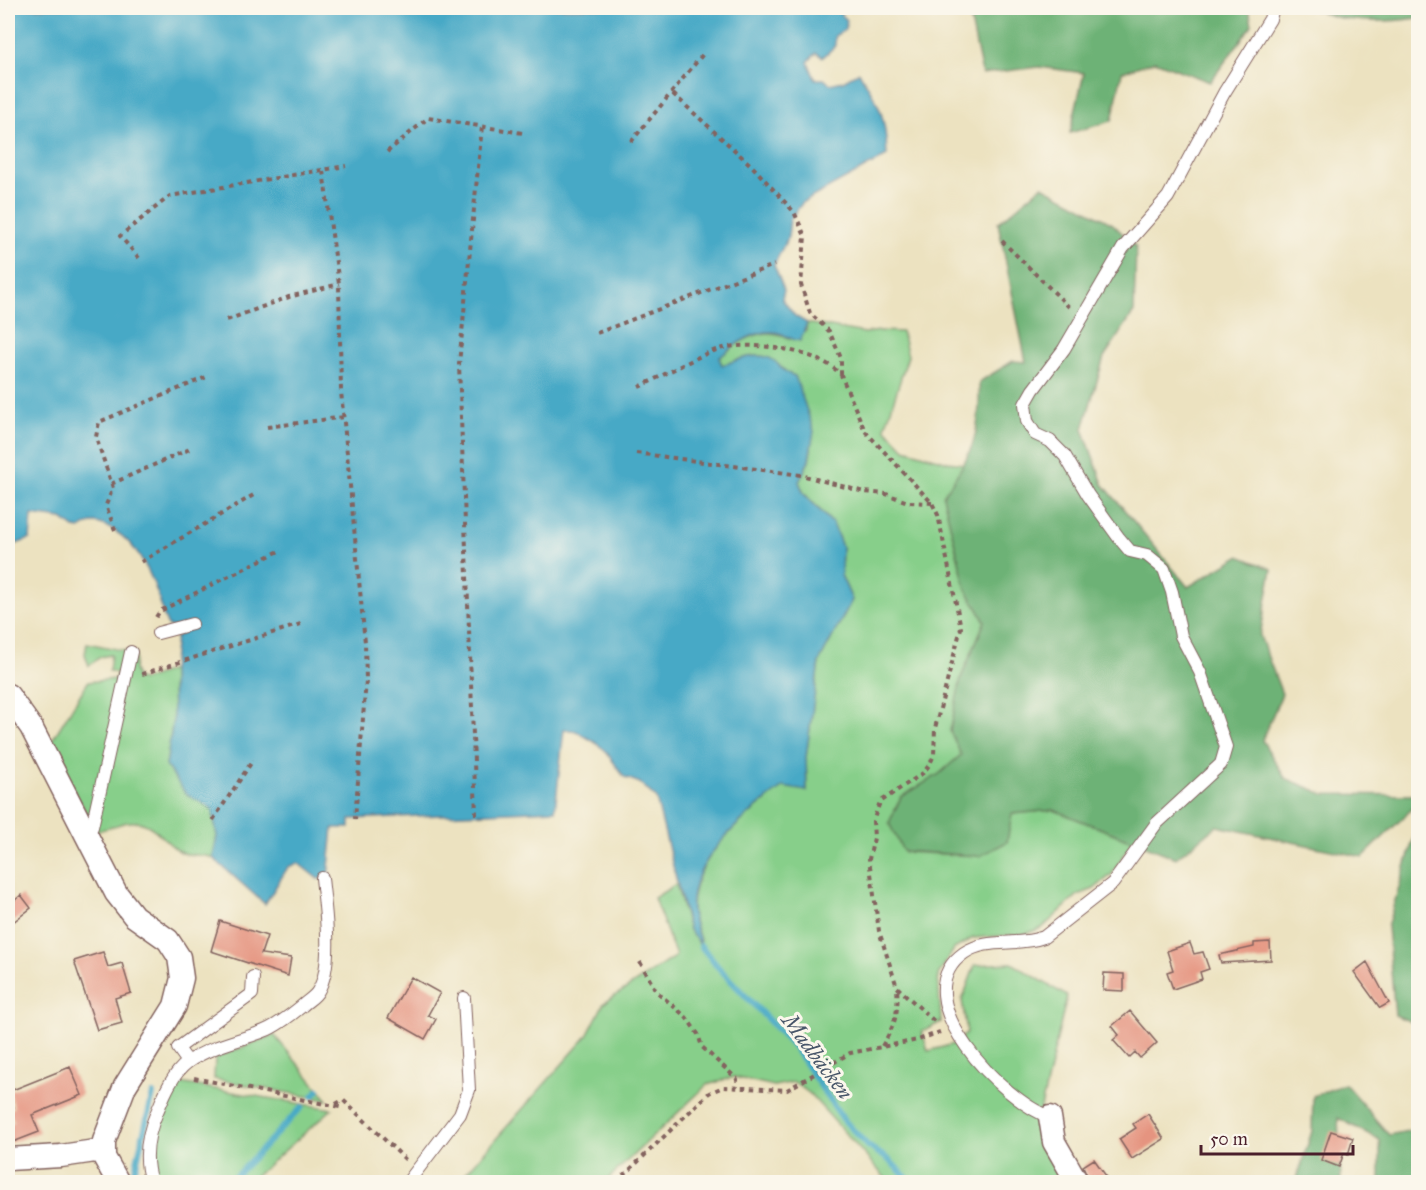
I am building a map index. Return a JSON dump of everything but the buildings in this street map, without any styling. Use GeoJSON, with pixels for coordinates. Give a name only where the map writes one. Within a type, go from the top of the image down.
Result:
{"type":"FeatureCollection","features":[{"type":"Feature","properties":{"kind":"street"},"geometry":{"type":"LineString","coordinates":[[8,696],[31,727],[87,832],[116,893],[134,916],[168,940],[179,957],[182,978],[175,1006],[125,1086],[102,1150],[118,1182]]}},
{"type":"Feature","properties":{"kind":"street"},"geometry":{"type":"LineString","coordinates":[[1050,1117],[1054,1142],[1077,1182]]}},
{"type":"Feature","properties":{"kind":"street"},"geometry":{"type":"LineString","coordinates":[[8,1159],[61,1156],[102,1150]]}},
{"type":"Feature","properties":{"kind":"lane"},"geometry":{"type":"LineString","coordinates":[[1050,1117],[1035,1112],[1020,1102],[951,1027],[944,987],[950,968],[955,960],[983,944],[1032,941],[1053,931],[1113,883],[1156,824],[1210,776],[1221,764],[1225,755],[1223,734],[1200,672],[1181,636],[1172,592],[1164,569],[1147,555],[1130,551],[1088,495],[1065,456],[1050,441],[1035,434],[1027,420],[1025,404],[1081,320],[1124,248],[1168,197],[1224,93],[1270,19],[1274,8]]}},
{"type":"Feature","properties":{"kind":"lane"},"geometry":{"type":"LineString","coordinates":[[158,633],[192,624]]}},
{"type":"Feature","properties":{"kind":"lane"},"geometry":{"type":"LineString","coordinates":[[87,832],[92,827],[131,651]]}},
{"type":"Feature","properties":{"kind":"lane"},"geometry":{"type":"LineString","coordinates":[[151,1182],[146,1163],[148,1137],[166,1091],[176,1074],[188,1062],[238,1039],[265,1031],[295,1012],[317,992],[325,975],[326,916],[322,878]]}},
{"type":"Feature","properties":{"kind":"lane"},"geometry":{"type":"LineString","coordinates":[[188,1062],[178,1048],[252,994],[253,977]]}},
{"type":"Feature","properties":{"kind":"lane"},"geometry":{"type":"LineString","coordinates":[[408,1182],[460,1114],[469,1090],[464,998]]}},
{"type":"Feature","properties":{"kind":"path"},"geometry":{"type":"LineString","coordinates":[[632,142],[703,54]]}},
{"type":"Feature","properties":{"kind":"path"},"geometry":{"type":"LineString","coordinates":[[673,94],[752,166],[794,212],[805,236],[801,285],[810,313],[829,331],[841,358],[841,375]]}},
{"type":"Feature","properties":{"kind":"path"},"geometry":{"type":"LineString","coordinates":[[387,152],[428,118],[523,133]]}},
{"type":"Feature","properties":{"kind":"path"},"geometry":{"type":"LineString","coordinates":[[476,815],[459,364],[482,126]]}},
{"type":"Feature","properties":{"kind":"path"},"geometry":{"type":"LineString","coordinates":[[139,258],[120,236],[170,196],[346,166]]}},
{"type":"Feature","properties":{"kind":"path"},"geometry":{"type":"LineString","coordinates":[[323,171],[339,284],[341,391],[365,644],[366,680],[355,819]]}},
{"type":"Feature","properties":{"kind":"path"},"geometry":{"type":"LineString","coordinates":[[1002,241],[1081,320]]}},
{"type":"Feature","properties":{"kind":"path"},"geometry":{"type":"LineString","coordinates":[[597,333],[774,264]]}},
{"type":"Feature","properties":{"kind":"path"},"geometry":{"type":"LineString","coordinates":[[227,320],[289,297],[339,284]]}},
{"type":"Feature","properties":{"kind":"path"},"geometry":{"type":"LineString","coordinates":[[639,387],[722,348],[790,350],[836,369],[841,375],[865,432],[932,503],[938,515],[961,628],[935,728],[934,755],[930,764],[923,773],[880,802],[873,821],[874,838],[869,859],[879,931],[897,987],[899,1010],[896,1022],[882,1046]]}},
{"type":"Feature","properties":{"kind":"path"},"geometry":{"type":"LineString","coordinates":[[115,530],[106,505],[113,488],[96,437],[99,422],[209,376]]}},
{"type":"Feature","properties":{"kind":"path"},"geometry":{"type":"LineString","coordinates":[[267,427],[345,417]]}},
{"type":"Feature","properties":{"kind":"path"},"geometry":{"type":"LineString","coordinates":[[111,484],[192,448]]}},
{"type":"Feature","properties":{"kind":"path"},"geometry":{"type":"LineString","coordinates":[[636,453],[801,475],[864,492],[886,494],[908,502],[932,503]]}},
{"type":"Feature","properties":{"kind":"path"},"geometry":{"type":"LineString","coordinates":[[141,562],[257,493]]}},
{"type":"Feature","properties":{"kind":"path"},"geometry":{"type":"LineString","coordinates":[[160,611],[281,550]]}},
{"type":"Feature","properties":{"kind":"path"},"geometry":{"type":"LineString","coordinates":[[141,675],[304,623]]}},
{"type":"Feature","properties":{"kind":"path"},"geometry":{"type":"LineString","coordinates":[[213,820],[253,760]]}},
{"type":"Feature","properties":{"kind":"path"},"geometry":{"type":"LineString","coordinates":[[640,962],[656,991],[686,1017],[698,1034],[702,1047],[737,1079],[737,1087]]}},
{"type":"Feature","properties":{"kind":"path"},"geometry":{"type":"LineString","coordinates":[[897,987],[935,1022],[939,1032]]}},
{"type":"Feature","properties":{"kind":"path"},"geometry":{"type":"LineString","coordinates":[[617,1182],[709,1093],[723,1087],[788,1090],[850,1053],[918,1041],[951,1027]]}},
{"type":"Feature","properties":{"kind":"path"},"geometry":{"type":"LineString","coordinates":[[176,1074],[338,1106],[343,1100],[417,1171]]}},
{"type":"Feature","properties":{"kind":"green space"},"geometry":{"type":"Polygon","coordinates":[[[977,8],[1249,8],[1252,25],[1210,82],[1155,61],[1122,72],[1112,121],[1070,133],[1084,73],[1039,67],[982,74],[969,12],[977,8]]]}},
{"type":"Feature","properties":{"kind":"green space"},"geometry":{"type":"Polygon","coordinates":[[[1310,8],[1418,8],[1418,18],[1390,21],[1350,20],[1310,8]]]}},
{"type":"Feature","properties":{"kind":"green space"},"geometry":{"type":"Polygon","coordinates":[[[1042,186],[1113,224],[1136,247],[1134,312],[1104,357],[1083,429],[1103,484],[1188,587],[1239,556],[1272,569],[1260,636],[1282,694],[1262,740],[1285,778],[1324,794],[1418,795],[1418,803],[1363,857],[1217,826],[1176,858],[1054,810],[1012,814],[1007,842],[980,856],[903,851],[889,823],[901,797],[938,775],[961,755],[950,731],[961,678],[985,621],[966,589],[943,496],[962,468],[973,443],[978,416],[979,382],[1013,361],[1026,362],[998,223],[1042,186]]]}},
{"type":"Feature","properties":{"kind":"green space"},"geometry":{"type":"Polygon","coordinates":[[[807,323],[865,333],[902,332],[908,356],[885,428],[905,449],[948,462],[965,464],[943,496],[966,589],[985,621],[961,678],[961,755],[938,775],[901,797],[889,823],[904,852],[980,856],[1012,814],[1054,810],[1132,841],[1112,874],[1094,889],[1078,895],[1042,928],[1025,934],[973,938],[954,949],[938,975],[941,1022],[922,1032],[928,1051],[954,1044],[967,1033],[962,1000],[975,965],[1012,963],[1067,996],[1037,1125],[1063,1182],[889,1182],[810,1094],[794,1082],[774,1086],[734,1077],[707,1085],[605,1182],[458,1182],[587,1036],[604,1003],[676,956],[654,898],[676,884],[689,930],[701,945],[693,918],[694,890],[711,855],[738,824],[783,787],[807,790],[806,757],[819,662],[852,600],[841,575],[842,547],[833,524],[804,493],[799,482],[809,460],[811,438],[808,417],[795,376],[767,357],[747,357],[722,365],[719,358],[752,336],[771,333],[790,339],[806,331],[807,323]]]}},
{"type":"Feature","properties":{"kind":"green space"},"geometry":{"type":"Polygon","coordinates":[[[87,643],[136,653],[134,669],[137,679],[144,680],[172,670],[173,720],[166,766],[212,809],[217,836],[213,858],[181,852],[152,828],[142,823],[130,822],[96,831],[49,745],[88,682],[115,679],[117,673],[109,671],[111,655],[100,657],[89,666],[85,654],[87,643]]]}},
{"type":"Feature","properties":{"kind":"green space"},"geometry":{"type":"Polygon","coordinates":[[[1418,824],[1418,1025],[1395,1015],[1387,927],[1418,824]]]}},
{"type":"Feature","properties":{"kind":"green space"},"geometry":{"type":"Polygon","coordinates":[[[274,1035],[327,1100],[214,1079],[215,1058],[274,1035]]]}},
{"type":"Feature","properties":{"kind":"green space"},"geometry":{"type":"Polygon","coordinates":[[[180,1083],[332,1109],[249,1182],[156,1182],[153,1169],[155,1143],[162,1119],[180,1083]]]}},
{"type":"Feature","properties":{"kind":"green space"},"geometry":{"type":"Polygon","coordinates":[[[1345,1084],[1389,1135],[1418,1129],[1418,1182],[1380,1182],[1380,1140],[1338,1118],[1341,1182],[1296,1182],[1312,1131],[1313,1096],[1345,1084]]]}},
{"type":"Feature","properties":{"kind":"water"},"geometry":{"type":"Polygon","coordinates":[[[8,8],[846,8],[840,14],[847,20],[845,29],[835,36],[835,46],[823,57],[816,53],[808,62],[815,79],[824,79],[830,84],[843,81],[859,72],[880,111],[885,131],[887,156],[803,202],[790,219],[788,237],[774,265],[784,290],[782,299],[795,316],[807,323],[800,341],[782,334],[765,332],[740,342],[719,358],[722,365],[748,357],[767,357],[795,376],[814,431],[809,460],[799,482],[804,494],[833,524],[842,547],[841,575],[852,600],[819,662],[806,757],[807,791],[783,787],[738,824],[710,856],[693,891],[692,914],[701,946],[689,930],[656,798],[640,783],[624,777],[605,750],[576,731],[564,729],[555,810],[350,819],[350,828],[333,828],[328,877],[318,879],[298,863],[288,867],[265,904],[213,858],[217,836],[212,809],[186,794],[166,766],[173,720],[172,670],[176,637],[186,631],[168,626],[145,564],[124,538],[102,524],[92,523],[80,529],[74,528],[62,519],[32,515],[30,539],[8,547],[8,8]]]}},
{"type":"Feature","properties":{"kind":"waterway","name":"Madbäcken"},"geometry":{"type":"LineString","coordinates":[[701,946],[794,1047],[843,1119],[868,1146],[889,1160],[911,1182]]}},
{"type":"Feature","properties":{"kind":"waterway"},"geometry":{"type":"LineString","coordinates":[[313,1096],[318,1090]]}},
{"type":"Feature","properties":{"kind":"waterway"},"geometry":{"type":"LineString","coordinates":[[132,1182],[153,1094]]}},
{"type":"Feature","properties":{"kind":"waterway"},"geometry":{"type":"LineString","coordinates":[[230,1182],[302,1107]]}},
{"type":"Feature","properties":{"kind":"waterway"},"geometry":{"type":"LineString","coordinates":[[155,1172],[158,1182]]}}]}
